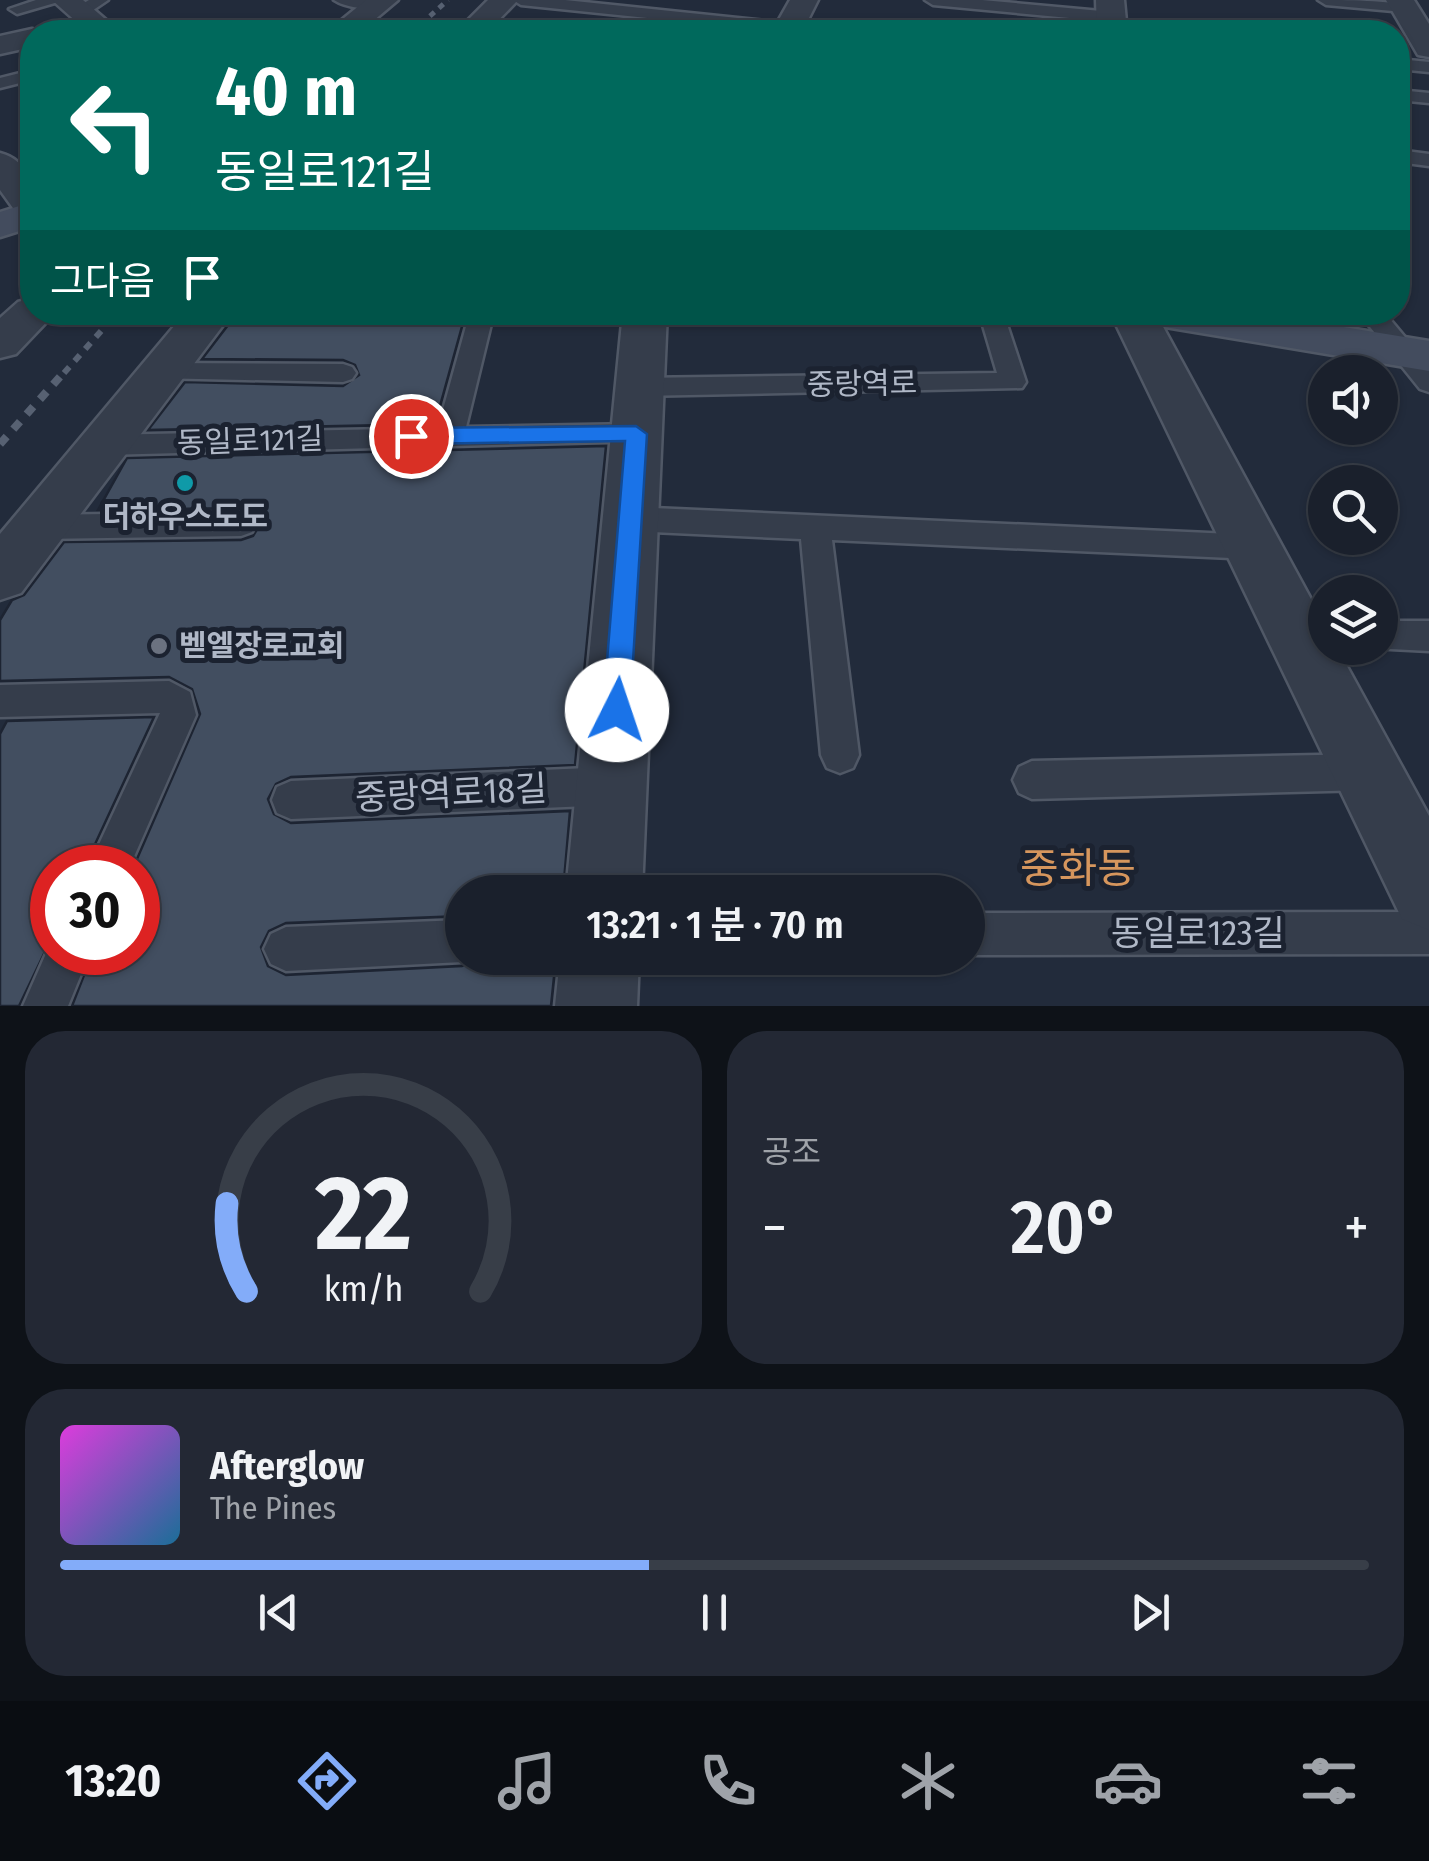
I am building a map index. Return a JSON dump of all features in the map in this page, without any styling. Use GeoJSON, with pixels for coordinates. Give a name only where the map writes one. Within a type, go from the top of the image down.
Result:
{"type":"FeatureCollection","features":[{"type":"Feature","properties":{"kind":"street"},"geometry":{"type":"LineString","coordinates":[[483,20],[504,0]]}},
{"type":"Feature","properties":{"kind":"street"},"geometry":{"type":"LineString","coordinates":[[358,20],[381,2]]}},
{"type":"Feature","properties":{"kind":"street"},"geometry":{"type":"LineString","coordinates":[[1402,3],[1429,48]]}},
{"type":"Feature","properties":{"kind":"street"},"geometry":{"type":"LineString","coordinates":[[0,164],[20,193]]}},
{"type":"Feature","properties":{"kind":"street"},"geometry":{"type":"LineString","coordinates":[[0,343],[20,325]]}},
{"type":"Feature","properties":{"kind":"street","name":"동일로121길"},"geometry":{"type":"LineString","coordinates":[[0,576],[201,325]]}},
{"type":"Feature","properties":{"kind":"street"},"geometry":{"type":"LineString","coordinates":[[605,875],[644,325]]}},
{"type":"Feature","properties":{"kind":"street"},"geometry":{"type":"LineString","coordinates":[[1139,325],[1252,548],[1308,631]]}},
{"type":"Feature","properties":{"kind":"street"},"geometry":{"type":"LineString","coordinates":[[1224,325],[1420,364]]}},
{"type":"Feature","properties":{"kind":"street"},"geometry":{"type":"LineString","coordinates":[[1323,665],[1367,772],[1423,867]]}},
{"type":"Feature","properties":{"kind":"street"},"geometry":{"type":"LineString","coordinates":[[596,1006],[599,975]]}},
{"type":"Feature","properties":{"kind":"lane"},"geometry":{"type":"LineString","coordinates":[[342,0],[381,2]]}},
{"type":"Feature","properties":{"kind":"lane"},"geometry":{"type":"LineString","coordinates":[[520,0],[708,20]]}},
{"type":"Feature","properties":{"kind":"lane"},"geometry":{"type":"LineString","coordinates":[[932,0],[1111,17]]}},
{"type":"Feature","properties":{"kind":"lane"},"geometry":{"type":"LineString","coordinates":[[1326,0],[1402,3]]}},
{"type":"Feature","properties":{"kind":"lane"},"geometry":{"type":"LineString","coordinates":[[17,9],[84,11]]}},
{"type":"Feature","properties":{"kind":"lane"},"geometry":{"type":"LineString","coordinates":[[621,20],[629,10]]}},
{"type":"Feature","properties":{"kind":"lane"},"geometry":{"type":"LineString","coordinates":[[450,435],[479,325]]}},
{"type":"Feature","properties":{"kind":"lane","name":"중랑역로"},"geometry":{"type":"LineString","coordinates":[[638,410],[1013,382],[995,325]]}},
{"type":"Feature","properties":{"kind":"lane"},"geometry":{"type":"LineString","coordinates":[[1382,325],[1420,364]]}},
{"type":"Feature","properties":{"kind":"lane"},"geometry":{"type":"LineString","coordinates":[[163,372],[343,373]]}},
{"type":"Feature","properties":{"kind":"lane","name":"동일로121길"},"geometry":{"type":"LineString","coordinates":[[104,446],[450,435],[638,410]]}},
{"type":"Feature","properties":{"kind":"lane"},"geometry":{"type":"LineString","coordinates":[[631,519],[1252,548]]}},
{"type":"Feature","properties":{"kind":"lane"},"geometry":{"type":"LineString","coordinates":[[40,527],[241,524]]}},
{"type":"Feature","properties":{"kind":"lane"},"geometry":{"type":"LineString","coordinates":[[815,527],[840,755]]}},
{"type":"Feature","properties":{"kind":"lane"},"geometry":{"type":"LineString","coordinates":[[1398,636],[1429,636]]}},
{"type":"Feature","properties":{"kind":"lane"},"geometry":{"type":"LineString","coordinates":[[0,700],[169,697],[177,704],[178,714],[118,845]]}},
{"type":"Feature","properties":{"kind":"lane"},"geometry":{"type":"LineString","coordinates":[[1032,780],[1367,772]]}},
{"type":"Feature","properties":{"kind":"lane","name":"중랑역로18길"},"geometry":{"type":"LineString","coordinates":[[292,800],[611,786]]}},
{"type":"Feature","properties":{"kind":"lane","name":"동일로123길"},"geometry":{"type":"LineString","coordinates":[[985,934],[1429,932]]}},
{"type":"Feature","properties":{"kind":"lane"},"geometry":{"type":"LineString","coordinates":[[286,949],[445,942]]}},
{"type":"Feature","properties":{"kind":"lane"},"geometry":{"type":"LineString","coordinates":[[45,1006],[59,975]]}},
{"type":"Feature","properties":{"kind":"building"},"geometry":{"type":"Polygon","coordinates":[[[228,325],[462,325],[435,424],[148,430],[185,382],[343,386],[359,375],[355,365],[343,360],[202,359],[228,325]]]}},
{"type":"Feature","properties":{"kind":"building"},"geometry":{"type":"Polygon","coordinates":[[[606,446],[575,765],[291,777],[276,784],[268,799],[274,814],[291,823],[570,811],[564,875],[445,875],[445,917],[286,923],[269,931],[261,947],[268,966],[286,975],[445,967],[445,975],[554,975],[551,1006],[72,1006],[84,975],[160,975],[160,845],[143,845],[200,714],[192,689],[169,677],[0,681],[0,620],[12,600],[24,595],[64,542],[241,540],[253,536],[259,526],[255,514],[241,508],[98,510],[127,458],[606,446]]]}},
{"type":"Feature","properties":{"kind":"building"},"geometry":{"type":"Polygon","coordinates":[[[154,717],[95,845],[30,845],[30,975],[34,975],[19,1006],[0,1006],[0,734],[7,721],[154,717]]]}},
{"type":"Feature","properties":{"kind":"railway"},"geometry":{"type":"LineString","coordinates":[[426,20],[448,0]]}},
{"type":"Feature","properties":{"kind":"railway"},"geometry":{"type":"LineString","coordinates":[[64,373],[106,325]]}},
{"type":"Feature","properties":{"kind":"railway"},"geometry":{"type":"LineString","coordinates":[[0,444],[66,370]]}},
{"type":"Feature","properties":{"kind":"place","name":"더하우스도도"},"geometry":{"type":"Point","coordinates":[185,483]}},
{"type":"Feature","properties":{"kind":"place","name":"벧엘장로교회"},"geometry":{"type":"Point","coordinates":[159,646]}},
{"type":"Feature","properties":{"kind":"district","name":"중화동"},"geometry":{"type":"Point","coordinates":[1078,869]}},
{"type":"Feature","properties":{"kind":"route"},"geometry":{"type":"LineString","coordinates":[[411,436],[636,434],[617,710]]}}]}
